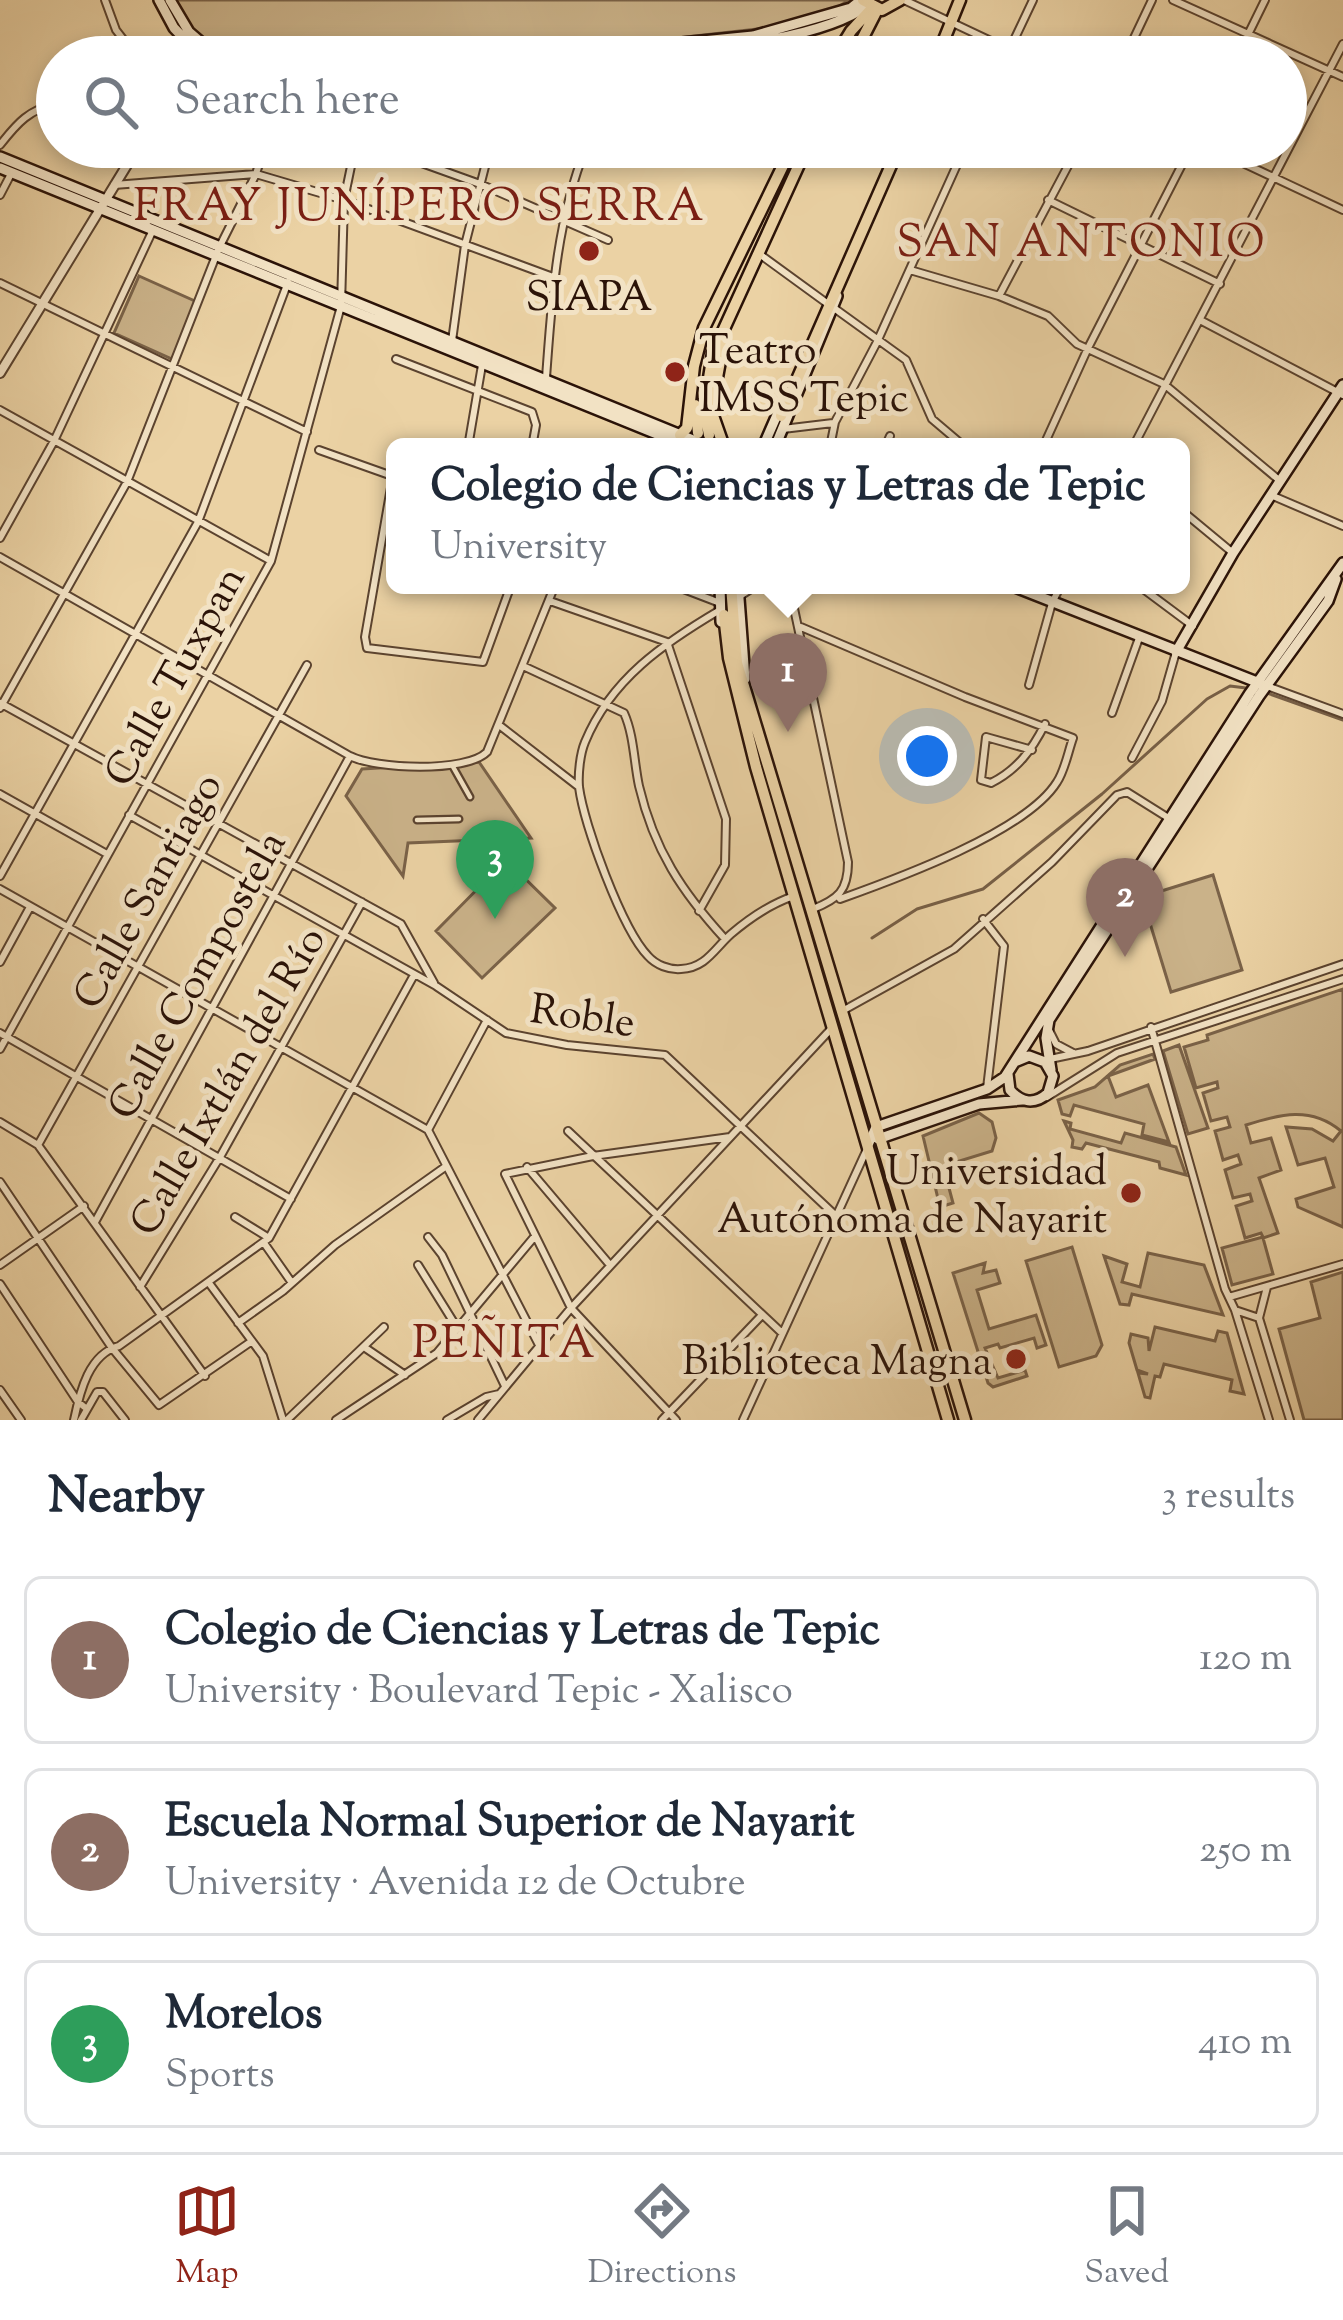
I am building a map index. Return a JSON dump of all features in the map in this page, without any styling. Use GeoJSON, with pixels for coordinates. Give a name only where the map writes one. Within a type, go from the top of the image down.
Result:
{"type":"FeatureCollection","features":[{"type":"Feature","properties":{"kind":"main road"},"geometry":{"type":"LineString","coordinates":[[159,0],[183,36]]}},
{"type":"Feature","properties":{"kind":"main road"},"geometry":{"type":"LineString","coordinates":[[170,0],[191,36]]}},
{"type":"Feature","properties":{"kind":"main road"},"geometry":{"type":"LineString","coordinates":[[767,36],[852,15],[868,4],[889,9],[902,0]]}},
{"type":"Feature","properties":{"kind":"main road"},"geometry":{"type":"LineString","coordinates":[[946,36],[960,0]]}},
{"type":"Feature","properties":{"kind":"main road"},"geometry":{"type":"LineString","coordinates":[[848,36],[868,4]]}},
{"type":"Feature","properties":{"kind":"main road"},"geometry":{"type":"LineString","coordinates":[[859,36],[868,4]]}},
{"type":"Feature","properties":{"kind":"main road"},"geometry":{"type":"LineString","coordinates":[[0,157],[9,168],[668,438]]}},
{"type":"Feature","properties":{"kind":"main road"},"geometry":{"type":"LineString","coordinates":[[680,435],[686,428],[698,348],[782,168]]}},
{"type":"Feature","properties":{"kind":"main road"},"geometry":{"type":"LineString","coordinates":[[706,438],[704,409],[713,353],[798,168]]}},
{"type":"Feature","properties":{"kind":"main road"},"geometry":{"type":"LineString","coordinates":[[778,438],[890,168]]}},
{"type":"Feature","properties":{"kind":"main road"},"geometry":{"type":"LineString","coordinates":[[780,172],[794,177]]}},
{"type":"Feature","properties":{"kind":"main road"},"geometry":{"type":"LineString","coordinates":[[782,423],[840,285]]}},
{"type":"Feature","properties":{"kind":"main road"},"geometry":{"type":"LineString","coordinates":[[721,438],[712,416],[712,396],[742,291]]}},
{"type":"Feature","properties":{"kind":"main road"},"geometry":{"type":"LineString","coordinates":[[767,438],[831,306]]}},
{"type":"Feature","properties":{"kind":"main road"},"geometry":{"type":"LineString","coordinates":[[706,438],[695,405],[698,364],[715,308]]}},
{"type":"Feature","properties":{"kind":"main road"},"geometry":{"type":"LineString","coordinates":[[545,385],[700,438]]}},
{"type":"Feature","properties":{"kind":"main road"},"geometry":{"type":"LineString","coordinates":[[1176,652],[1269,495],[1341,390]]}},
{"type":"Feature","properties":{"kind":"main road"},"geometry":{"type":"LineString","coordinates":[[874,1137],[979,1104],[1038,1101],[1052,1088],[1046,1038],[1049,1020],[1343,563]]}},
{"type":"Feature","properties":{"kind":"main road"},"geometry":{"type":"LineString","coordinates":[[725,594],[720,607],[725,661],[741,692],[841,1012],[948,1420]]}},
{"type":"Feature","properties":{"kind":"main road"},"geometry":{"type":"LineString","coordinates":[[728,594],[726,633],[794,896],[965,1420]]}},
{"type":"Feature","properties":{"kind":"main road"},"geometry":{"type":"LineString","coordinates":[[734,594],[741,692]]}},
{"type":"Feature","properties":{"kind":"main road"},"geometry":{"type":"LineString","coordinates":[[1031,594],[1259,689]]}},
{"type":"Feature","properties":{"kind":"main road"},"geometry":{"type":"LineString","coordinates":[[1323,600],[1343,606]]}},
{"type":"Feature","properties":{"kind":"main road"},"geometry":{"type":"LineString","coordinates":[[874,1137],[987,1089],[1013,1066],[1174,822]]}},
{"type":"Feature","properties":{"kind":"main road"},"geometry":{"type":"LineString","coordinates":[[1013,1066],[1037,1057],[1051,1065]]}},
{"type":"Feature","properties":{"kind":"main road"},"geometry":{"type":"LineString","coordinates":[[1013,1066],[1008,1083],[1022,1100]]}},
{"type":"Feature","properties":{"kind":"street"},"geometry":{"type":"LineString","coordinates":[[105,0],[122,36]]}},
{"type":"Feature","properties":{"kind":"street"},"geometry":{"type":"LineString","coordinates":[[902,0],[976,36]]}},
{"type":"Feature","properties":{"kind":"street"},"geometry":{"type":"LineString","coordinates":[[1016,36],[1034,0]]}},
{"type":"Feature","properties":{"kind":"street"},"geometry":{"type":"LineString","coordinates":[[1135,36],[1151,0]]}},
{"type":"Feature","properties":{"kind":"street"},"geometry":{"type":"LineString","coordinates":[[1173,0],[1249,35],[1265,0]]}},
{"type":"Feature","properties":{"kind":"street"},"geometry":{"type":"LineString","coordinates":[[1307,116],[1343,44]]}},
{"type":"Feature","properties":{"kind":"street"},"geometry":{"type":"LineString","coordinates":[[1307,61],[1343,77]]}},
{"type":"Feature","properties":{"kind":"street"},"geometry":{"type":"LineString","coordinates":[[0,145],[22,117],[36,108]]}},
{"type":"Feature","properties":{"kind":"street"},"geometry":{"type":"LineString","coordinates":[[0,195],[9,168]]}},
{"type":"Feature","properties":{"kind":"street"},"geometry":{"type":"LineString","coordinates":[[0,373],[125,168]]}},
{"type":"Feature","properties":{"kind":"street"},"geometry":{"type":"LineString","coordinates":[[258,168],[218,252],[127,482],[1,705],[401,924],[436,986]]}},
{"type":"Feature","properties":{"kind":"street","name":"Calle Tuxpan"},"geometry":{"type":"LineString","coordinates":[[0,1049],[3,1035],[271,561],[340,301],[344,200],[351,168]]}},
{"type":"Feature","properties":{"kind":"street"},"geometry":{"type":"LineString","coordinates":[[435,168],[608,239]]}},
{"type":"Feature","properties":{"kind":"street"},"geometry":{"type":"LineString","coordinates":[[452,346],[465,245],[484,168]]}},
{"type":"Feature","properties":{"kind":"street"},"geometry":{"type":"LineString","coordinates":[[545,385],[561,220],[579,168]]}},
{"type":"Feature","properties":{"kind":"street"},"geometry":{"type":"LineString","coordinates":[[832,438],[835,422],[878,341],[956,168]]}},
{"type":"Feature","properties":{"kind":"street"},"geometry":{"type":"LineString","coordinates":[[999,296],[1066,168]]}},
{"type":"Feature","properties":{"kind":"street"},"geometry":{"type":"LineString","coordinates":[[1047,438],[1180,168]]}},
{"type":"Feature","properties":{"kind":"street"},"geometry":{"type":"LineString","coordinates":[[1252,168],[1343,210]]}},
{"type":"Feature","properties":{"kind":"street"},"geometry":{"type":"LineString","coordinates":[[1137,438],[1281,168]]}},
{"type":"Feature","properties":{"kind":"street"},"geometry":{"type":"LineString","coordinates":[[114,185],[256,174],[344,200],[554,277]]}},
{"type":"Feature","properties":{"kind":"street"},"geometry":{"type":"LineString","coordinates":[[1048,200],[1220,284]]}},
{"type":"Feature","properties":{"kind":"street"},"geometry":{"type":"LineString","coordinates":[[0,538],[54,441],[154,227]]}},
{"type":"Feature","properties":{"kind":"street"},"geometry":{"type":"LineString","coordinates":[[758,253],[906,360],[932,419],[954,438]]}},
{"type":"Feature","properties":{"kind":"street"},"geometry":{"type":"LineString","coordinates":[[910,270],[1048,316],[1077,344],[1164,384],[1279,480]]}},
{"type":"Feature","properties":{"kind":"street"},"geometry":{"type":"LineString","coordinates":[[0,876],[197,522],[289,281]]}},
{"type":"Feature","properties":{"kind":"street"},"geometry":{"type":"LineString","coordinates":[[0,283],[307,432]]}},
{"type":"Feature","properties":{"kind":"street"},"geometry":{"type":"LineString","coordinates":[[1200,320],[1341,390]]}},
{"type":"Feature","properties":{"kind":"street"},"geometry":{"type":"LineString","coordinates":[[396,359],[532,412],[534,438]]}},
{"type":"Feature","properties":{"kind":"street"},"geometry":{"type":"LineString","coordinates":[[469,438],[484,360]]}},
{"type":"Feature","properties":{"kind":"street"},"geometry":{"type":"LineString","coordinates":[[0,410],[271,561]]}},
{"type":"Feature","properties":{"kind":"street"},"geometry":{"type":"LineString","coordinates":[[782,423],[835,422]]}},
{"type":"Feature","properties":{"kind":"street"},"geometry":{"type":"LineString","coordinates":[[319,450],[386,473]]}},
{"type":"Feature","properties":{"kind":"street"},"geometry":{"type":"LineString","coordinates":[[1269,495],[1343,526]]}},
{"type":"Feature","properties":{"kind":"street"},"geometry":{"type":"LineString","coordinates":[[1190,517],[1233,553]]}},
{"type":"Feature","properties":{"kind":"street"},"geometry":{"type":"LineString","coordinates":[[386,520],[365,637],[368,648],[483,662],[509,594]]}},
{"type":"Feature","properties":{"kind":"street"},"geometry":{"type":"LineString","coordinates":[[0,557],[366,764],[480,760],[552,594]]}},
{"type":"Feature","properties":{"kind":"street"},"geometry":{"type":"LineString","coordinates":[[692,594],[720,607]]}},
{"type":"Feature","properties":{"kind":"street"},"geometry":{"type":"LineString","coordinates":[[737,598],[743,594]]}},
{"type":"Feature","properties":{"kind":"street"},"geometry":{"type":"LineString","coordinates":[[792,594],[846,846],[848,876],[837,900]]}},
{"type":"Feature","properties":{"kind":"street"},"geometry":{"type":"LineString","coordinates":[[1030,685],[1056,594]]}},
{"type":"Feature","properties":{"kind":"street"},"geometry":{"type":"LineString","coordinates":[[1150,594],[1193,626]]}},
{"type":"Feature","properties":{"kind":"street"},"geometry":{"type":"LineString","coordinates":[[549,601],[667,642]]}},
{"type":"Feature","properties":{"kind":"street"},"geometry":{"type":"LineString","coordinates":[[720,607],[630,674],[583,746],[579,788],[608,879],[646,955],[667,968],[687,969],[711,956],[725,939],[772,904],[794,896],[811,910],[893,880],[1006,826],[1059,780],[1073,738],[965,698],[801,627]]}},
{"type":"Feature","properties":{"kind":"street"},"geometry":{"type":"LineString","coordinates":[[1112,713],[1139,638]]}},
{"type":"Feature","properties":{"kind":"street"},"geometry":{"type":"LineString","coordinates":[[667,642],[726,819],[725,865],[699,911]]}},
{"type":"Feature","properties":{"kind":"street"},"geometry":{"type":"LineString","coordinates":[[1132,758],[1162,701],[1176,652]]}},
{"type":"Feature","properties":{"kind":"street","name":"Calle Santiago"},"geometry":{"type":"LineString","coordinates":[[38,1144],[307,665]]}},
{"type":"Feature","properties":{"kind":"street"},"geometry":{"type":"LineString","coordinates":[[523,666],[620,709],[628,719],[650,824],[669,869],[725,939]]}},
{"type":"Feature","properties":{"kind":"street"},"geometry":{"type":"LineString","coordinates":[[1259,689],[1343,714]]}},
{"type":"Feature","properties":{"kind":"street"},"geometry":{"type":"LineString","coordinates":[[1032,750],[986,737],[981,780],[991,783],[1005,776],[1032,750],[1045,724]]}},
{"type":"Feature","properties":{"kind":"street"},"geometry":{"type":"LineString","coordinates":[[499,725],[579,788]]}},
{"type":"Feature","properties":{"kind":"street","name":"Calle Compostela"},"geometry":{"type":"LineString","coordinates":[[94,1222],[350,756]]}},
{"type":"Feature","properties":{"kind":"street"},"geometry":{"type":"LineString","coordinates":[[452,764],[470,797]]}},
{"type":"Feature","properties":{"kind":"street"},"geometry":{"type":"LineString","coordinates":[[841,1012],[954,949],[1052,862],[1121,792],[1174,822]]}},
{"type":"Feature","properties":{"kind":"street"},"geometry":{"type":"LineString","coordinates":[[0,794],[107,854]]}},
{"type":"Feature","properties":{"kind":"street","name":"Roble"},"geometry":{"type":"LineString","coordinates":[[129,815],[436,986],[506,1033],[665,1055],[742,1125]]}},
{"type":"Feature","properties":{"kind":"street"},"geometry":{"type":"LineString","coordinates":[[417,820],[459,819]]}},
{"type":"Feature","properties":{"kind":"street"},"geometry":{"type":"LineString","coordinates":[[0,889],[428,1130],[539,1345]]}},
{"type":"Feature","properties":{"kind":"street","name":"Calle Ixtlán del Río"},"geometry":{"type":"LineString","coordinates":[[140,1287],[220,1157],[362,902]]}},
{"type":"Feature","properties":{"kind":"street"},"geometry":{"type":"LineString","coordinates":[[0,962],[30,906]]}},
{"type":"Feature","properties":{"kind":"street"},"geometry":{"type":"LineString","coordinates":[[983,920],[1004,946],[987,1089]]}},
{"type":"Feature","properties":{"kind":"street"},"geometry":{"type":"LineString","coordinates":[[1051,1065],[1343,964]]}},
{"type":"Feature","properties":{"kind":"street"},"geometry":{"type":"LineString","coordinates":[[77,1420],[77,1402],[104,1350],[267,1240],[414,974]]}},
{"type":"Feature","properties":{"kind":"street"},"geometry":{"type":"LineString","coordinates":[[1038,1101],[1118,1053],[1343,979]]}},
{"type":"Feature","properties":{"kind":"street"},"geometry":{"type":"LineString","coordinates":[[1294,980],[1298,994]]}},
{"type":"Feature","properties":{"kind":"street"},"geometry":{"type":"LineString","coordinates":[[1207,1009],[1211,1022]]}},
{"type":"Feature","properties":{"kind":"street"},"geometry":{"type":"LineString","coordinates":[[428,1130],[487,1020]]}},
{"type":"Feature","properties":{"kind":"street"},"geometry":{"type":"LineString","coordinates":[[1049,1020],[1056,1044],[1076,1054]]}},
{"type":"Feature","properties":{"kind":"street"},"geometry":{"type":"LineString","coordinates":[[478,1420],[571,1308],[833,1027]]}},
{"type":"Feature","properties":{"kind":"street"},"geometry":{"type":"LineString","coordinates":[[1150,1027],[1269,1420]]}},
{"type":"Feature","properties":{"kind":"street"},"geometry":{"type":"LineString","coordinates":[[3,1035],[291,1199]]}},
{"type":"Feature","properties":{"kind":"street"},"geometry":{"type":"LineString","coordinates":[[0,1122],[38,1144],[205,1376]]}},
{"type":"Feature","properties":{"kind":"street"},"geometry":{"type":"LineString","coordinates":[[742,1125],[836,1216]]}},
{"type":"Feature","properties":{"kind":"street"},"geometry":{"type":"LineString","coordinates":[[568,1131],[782,1333]]}},
{"type":"Feature","properties":{"kind":"street"},"geometry":{"type":"LineString","coordinates":[[676,1420],[571,1308],[505,1174],[730,1137]]}},
{"type":"Feature","properties":{"kind":"street"},"geometry":{"type":"LineString","coordinates":[[742,1420],[874,1137]]}},
{"type":"Feature","properties":{"kind":"street"},"geometry":{"type":"LineString","coordinates":[[238,1323],[335,1244],[446,1167]]}},
{"type":"Feature","properties":{"kind":"street"},"geometry":{"type":"LineString","coordinates":[[527,1167],[610,1265]]}},
{"type":"Feature","properties":{"kind":"street"},"geometry":{"type":"LineString","coordinates":[[0,1182],[112,1348],[159,1405],[253,1342]]}},
{"type":"Feature","properties":{"kind":"street"},"geometry":{"type":"LineString","coordinates":[[0,1265],[84,1206]]}},
{"type":"Feature","properties":{"kind":"street"},"geometry":{"type":"LineString","coordinates":[[235,1217],[267,1240],[292,1283]]}},
{"type":"Feature","properties":{"kind":"street"},"geometry":{"type":"LineString","coordinates":[[335,1420],[436,1353],[536,1236]]}},
{"type":"Feature","properties":{"kind":"street"},"geometry":{"type":"LineString","coordinates":[[428,1237],[442,1255],[505,1386]]}},
{"type":"Feature","properties":{"kind":"street"},"geometry":{"type":"LineString","coordinates":[[1229,1297],[1343,1264]]}},
{"type":"Feature","properties":{"kind":"street"},"geometry":{"type":"LineString","coordinates":[[418,1265],[456,1326]]}},
{"type":"Feature","properties":{"kind":"street"},"geometry":{"type":"LineString","coordinates":[[208,1282],[263,1355],[285,1420],[384,1327]]}},
{"type":"Feature","properties":{"kind":"street"},"geometry":{"type":"LineString","coordinates":[[0,1285],[77,1402],[87,1409]]}},
{"type":"Feature","properties":{"kind":"street"},"geometry":{"type":"LineString","coordinates":[[1267,1286],[1259,1318],[1290,1420]]}},
{"type":"Feature","properties":{"kind":"street"},"geometry":{"type":"LineString","coordinates":[[1235,1310],[1259,1318]]}},
{"type":"Feature","properties":{"kind":"street"},"geometry":{"type":"LineString","coordinates":[[662,1420],[762,1315]]}},
{"type":"Feature","properties":{"kind":"street"},"geometry":{"type":"LineString","coordinates":[[364,1347],[405,1375]]}},
{"type":"Feature","properties":{"kind":"street"},"geometry":{"type":"LineString","coordinates":[[1252,1360],[1270,1353]]}},
{"type":"Feature","properties":{"kind":"street"},"geometry":{"type":"LineString","coordinates":[[0,1390],[21,1420]]}},
{"type":"Feature","properties":{"kind":"street"},"geometry":{"type":"LineString","coordinates":[[77,1420],[97,1392],[103,1392],[125,1420]]}},
{"type":"Feature","properties":{"kind":"street"},"geometry":{"type":"LineString","coordinates":[[447,1420],[499,1394]]}},
{"type":"Feature","properties":{"kind":"shaded area"},"geometry":{"type":"Polygon","coordinates":[[[174,0],[849,0],[835,9],[766,28],[694,36],[199,36],[174,0]]]}},
{"type":"Feature","properties":{"kind":"shaded area"},"geometry":{"type":"Polygon","coordinates":[[[139,276],[197,302],[172,359],[114,333],[139,276]]]}},
{"type":"Feature","properties":{"kind":"shaded area"},"geometry":{"type":"Polygon","coordinates":[[[479,762],[531,838],[408,843],[403,876],[346,796],[362,769],[479,762]]]}},
{"type":"Feature","properties":{"kind":"shaded area"},"geometry":{"type":"Polygon","coordinates":[[[506,860],[555,908],[482,978],[436,931],[506,860]]]}},
{"type":"Feature","properties":{"kind":"shaded area"},"geometry":{"type":"Polygon","coordinates":[[[1213,875],[1242,970],[1171,992],[1142,897],[1213,875]]]}},
{"type":"Feature","properties":{"kind":"shaded area"},"geometry":{"type":"Polygon","coordinates":[[[1343,989],[1343,1227],[1298,1207],[1296,1199],[1334,1187],[1325,1158],[1298,1165],[1286,1127],[1312,1129],[1333,1141],[1341,1131],[1307,1115],[1283,1115],[1246,1125],[1251,1143],[1271,1138],[1281,1170],[1259,1178],[1278,1233],[1263,1238],[1273,1274],[1232,1285],[1222,1248],[1263,1237],[1261,1233],[1245,1238],[1236,1206],[1252,1201],[1250,1194],[1233,1198],[1225,1170],[1241,1164],[1238,1155],[1223,1160],[1215,1131],[1230,1127],[1227,1117],[1211,1121],[1203,1093],[1218,1088],[1217,1082],[1196,1088],[1184,1047],[1343,989]]]}},
{"type":"Feature","properties":{"kind":"shaded area"},"geometry":{"type":"Polygon","coordinates":[[[1179,1045],[1208,1128],[1188,1134],[1163,1051],[1179,1045]]]}},
{"type":"Feature","properties":{"kind":"shaded area"},"geometry":{"type":"Polygon","coordinates":[[[1153,1054],[1155,1059],[1108,1076],[1116,1097],[1148,1085],[1169,1142],[1142,1135],[1144,1124],[1074,1105],[1070,1116],[1062,1114],[1058,1100],[1095,1087],[1120,1065],[1153,1054]]]}},
{"type":"Feature","properties":{"kind":"shaded area"},"geometry":{"type":"Polygon","coordinates":[[[979,1113],[992,1122],[996,1138],[992,1151],[956,1162],[945,1173],[953,1203],[940,1207],[923,1136],[979,1113]]]}},
{"type":"Feature","properties":{"kind":"shaded area"},"geometry":{"type":"Polygon","coordinates":[[[1064,1121],[1071,1123],[1070,1129],[1121,1143],[1125,1133],[1176,1147],[1186,1175],[1160,1168],[1159,1162],[1086,1143],[1082,1149],[1072,1147],[1064,1121]]]}},
{"type":"Feature","properties":{"kind":"shaded area"},"geometry":{"type":"Polygon","coordinates":[[[1072,1247],[1102,1345],[1096,1356],[1059,1367],[1026,1261],[1072,1247]]]}},
{"type":"Feature","properties":{"kind":"shaded area"},"geometry":{"type":"Polygon","coordinates":[[[1148,1253],[1204,1265],[1223,1315],[1132,1294],[1129,1305],[1120,1304],[1104,1256],[1127,1264],[1122,1282],[1140,1287],[1148,1253]]]}},
{"type":"Feature","properties":{"kind":"shaded area"},"geometry":{"type":"Polygon","coordinates":[[[985,1263],[983,1273],[996,1270],[1000,1283],[977,1290],[989,1329],[1036,1315],[1046,1345],[1037,1348],[1034,1338],[985,1348],[998,1378],[1025,1370],[1027,1376],[993,1387],[953,1273],[985,1263]]]}},
{"type":"Feature","properties":{"kind":"shaded area"},"geometry":{"type":"Polygon","coordinates":[[[1343,1272],[1343,1420],[1304,1420],[1279,1329],[1320,1318],[1311,1282],[1343,1272]]]}},
{"type":"Feature","properties":{"kind":"shaded area"},"geometry":{"type":"Polygon","coordinates":[[[1155,1327],[1215,1341],[1218,1331],[1227,1333],[1244,1394],[1230,1391],[1232,1380],[1164,1364],[1160,1377],[1155,1376],[1150,1398],[1145,1397],[1138,1373],[1148,1374],[1137,1370],[1129,1343],[1131,1334],[1148,1338],[1149,1351],[1155,1327]]]}},
{"type":"Feature","properties":{"kind":"waterway"},"geometry":{"type":"LineString","coordinates":[[872,938],[917,909],[983,889],[1102,794],[1207,699],[1230,686],[1246,688]]}},
{"type":"Feature","properties":{"kind":"waterway"},"geometry":{"type":"LineString","coordinates":[[1267,693],[1343,720]]}},
{"type":"Feature","properties":{"kind":"tunnel"},"geometry":{"type":"LineString","coordinates":[[772,438],[778,422]]}},
{"type":"Feature","properties":{"kind":"place","name":"SIAPA"},"geometry":{"type":"Point","coordinates":[589,251]}},
{"type":"Feature","properties":{"kind":"place","name":"Teatro IMSS Tepic"},"geometry":{"type":"Point","coordinates":[675,372]}},
{"type":"Feature","properties":{"kind":"place","name":"Colegio de Ciencias y Letras de Tepic"},"geometry":{"type":"Point","coordinates":[788,732]}},
{"type":"Feature","properties":{"kind":"place","name":"Morelos"},"geometry":{"type":"Point","coordinates":[495,919]}},
{"type":"Feature","properties":{"kind":"place","name":"Escuela Normal Superior de Nayarit"},"geometry":{"type":"Point","coordinates":[1125,957]}},
{"type":"Feature","properties":{"kind":"place","name":"Universidad Autónoma de Nayarit"},"geometry":{"type":"Point","coordinates":[1131,1193]}},
{"type":"Feature","properties":{"kind":"place","name":"Biblioteca Magna"},"geometry":{"type":"Point","coordinates":[1016,1359]}},
{"type":"Feature","properties":{"kind":"district","name":"FRAY JUNÍPERO SERRA"},"geometry":{"type":"Point","coordinates":[420,204]}},
{"type":"Feature","properties":{"kind":"district","name":"SAN ANTONIO"},"geometry":{"type":"Point","coordinates":[1082,240]}},
{"type":"Feature","properties":{"kind":"district","name":"PEÑITA"},"geometry":{"type":"Point","coordinates":[505,1341]}}]}
